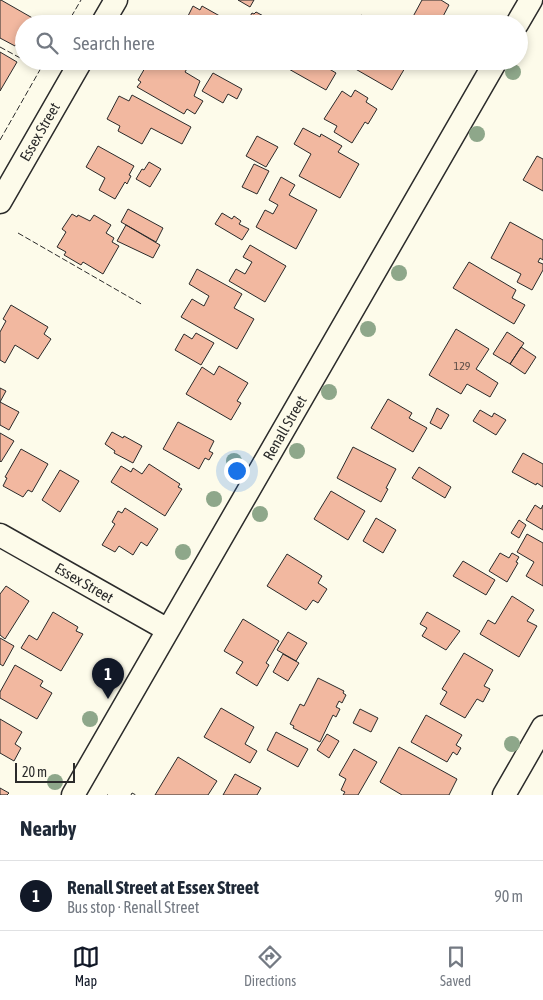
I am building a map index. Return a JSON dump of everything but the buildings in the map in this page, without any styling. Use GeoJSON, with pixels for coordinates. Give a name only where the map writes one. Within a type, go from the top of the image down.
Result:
{"type":"FeatureCollection","features":[{"type":"Feature","properties":{"kind":"street"},"geometry":{"type":"LineString","coordinates":[[107,15],[116,0]]}},
{"type":"Feature","properties":{"kind":"street"},"geometry":{"type":"LineString","coordinates":[[523,15],[531,0]]}},
{"type":"Feature","properties":{"kind":"street","name":"Essex Street"},"geometry":{"type":"LineString","coordinates":[[2,193],[76,70]]}},
{"type":"Feature","properties":{"kind":"street","name":"Renall Street"},"geometry":{"type":"LineString","coordinates":[[73,795],[491,70]]}},
{"type":"Feature","properties":{"kind":"street","name":"Essex Street"},"geometry":{"type":"LineString","coordinates":[[0,535],[168,630]]}},
{"type":"Feature","properties":{"kind":"street"},"geometry":{"type":"LineString","coordinates":[[504,795],[543,727]]}},
{"type":"Feature","properties":{"kind":"fence"},"geometry":{"type":"LineString","coordinates":[[72,15],[81,0]]}},
{"type":"Feature","properties":{"kind":"fence"},"geometry":{"type":"LineString","coordinates":[[0,47],[15,55]]}},
{"type":"Feature","properties":{"kind":"fence"},"geometry":{"type":"LineString","coordinates":[[0,140],[40,70]]}},
{"type":"Feature","properties":{"kind":"fence"},"geometry":{"type":"LineString","coordinates":[[18,233],[143,305]]}},
{"type":"Feature","properties":{"kind":"fence"},"geometry":{"type":"LineString","coordinates":[[131,795],[132,793],[136,795]]}},
{"type":"Feature","properties":{"kind":"place","name":"Renall Street at Essex Street"},"geometry":{"type":"Point","coordinates":[108,699]}}]}
